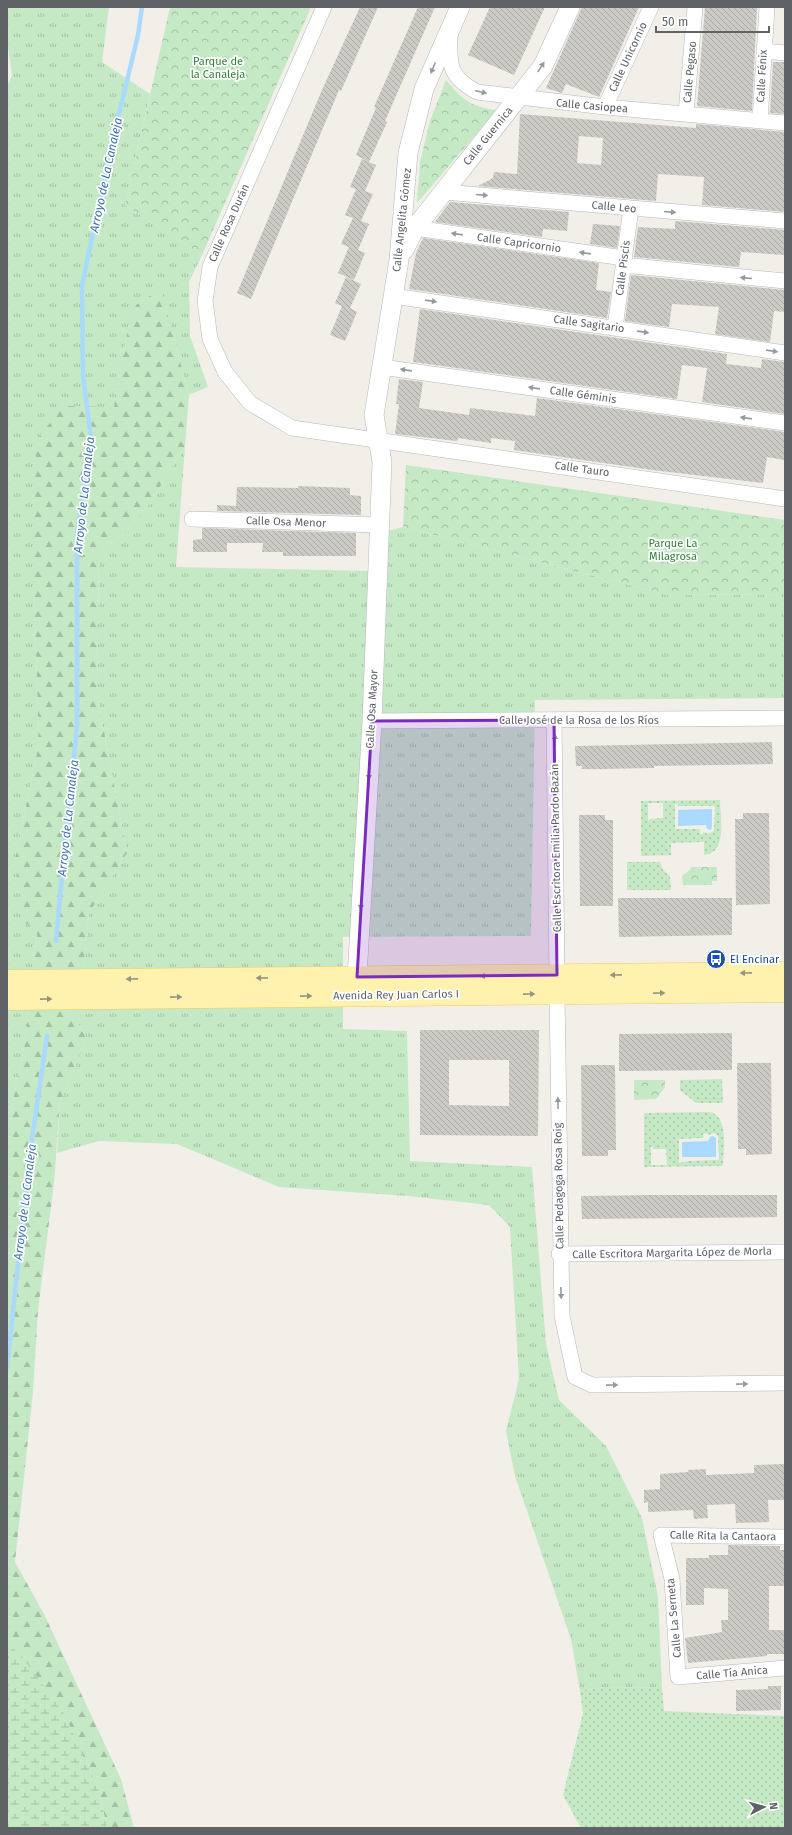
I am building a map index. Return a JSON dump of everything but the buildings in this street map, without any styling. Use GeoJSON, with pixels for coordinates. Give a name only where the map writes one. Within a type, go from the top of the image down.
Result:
{"type":"FeatureCollection","features":[{"type":"Feature","properties":{"kind":"main road","name":"Avenida Rey Juan Carlos I"},"geometry":{"type":"LineString","coordinates":[[7,999],[557,984],[785,973]]}},
{"type":"Feature","properties":{"kind":"main road","name":"Avenida Rey Juan Carlos I"},"geometry":{"type":"LineString","coordinates":[[7,981],[357,977],[785,991]]}},
{"type":"Feature","properties":{"kind":"street","name":"Calle Rosa Durán"},"geometry":{"type":"LineString","coordinates":[[324,7],[210,266],[205,301],[210,339],[225,372],[250,403],[292,428],[378,440]]}},
{"type":"Feature","properties":{"kind":"street","name":"Calle Angelita Gómez"},"geometry":{"type":"LineString","coordinates":[[378,440],[374,415],[399,260],[408,153],[424,90],[460,7]]}},
{"type":"Feature","properties":{"kind":"street","name":"Calle Guernica"},"geometry":{"type":"LineString","coordinates":[[399,260],[415,228],[543,66],[570,7]]}},
{"type":"Feature","properties":{"kind":"street","name":"Calle Unicornio"},"geometry":{"type":"LineString","coordinates":[[605,107],[651,7]]}},
{"type":"Feature","properties":{"kind":"street","name":"Calle Pegaso"},"geometry":{"type":"LineString","coordinates":[[686,114],[695,7]]}},
{"type":"Feature","properties":{"kind":"street","name":"Calle Fénix"},"geometry":{"type":"LineString","coordinates":[[760,121],[767,7]]}},
{"type":"Feature","properties":{"kind":"street","name":"Calle Casiopea"},"geometry":{"type":"LineString","coordinates":[[451,28],[449,60],[455,77],[464,85],[477,92],[605,107],[785,123]]}},
{"type":"Feature","properties":{"kind":"street"},"geometry":{"type":"LineString","coordinates":[[764,51],[785,53]]}},
{"type":"Feature","properties":{"kind":"street","name":"Calle Leo"},"geometry":{"type":"LineString","coordinates":[[444,192],[785,221]]}},
{"type":"Feature","properties":{"kind":"street","name":"Calle Piscis"},"geometry":{"type":"LineString","coordinates":[[615,328],[631,208]]}},
{"type":"Feature","properties":{"kind":"street","name":"Calle Capricornio"},"geometry":{"type":"LineString","coordinates":[[415,228],[624,261],[785,281]]}},
{"type":"Feature","properties":{"kind":"street","name":"Calle Sagitario"},"geometry":{"type":"LineString","coordinates":[[393,296],[785,353]]}},
{"type":"Feature","properties":{"kind":"street","name":"Calle Géminis"},"geometry":{"type":"LineString","coordinates":[[381,367],[785,423]]}},
{"type":"Feature","properties":{"kind":"street","name":"Calle Tauro"},"geometry":{"type":"LineString","coordinates":[[378,440],[785,499]]}},
{"type":"Feature","properties":{"kind":"street","name":"Calle Osa Mayor"},"geometry":{"type":"LineString","coordinates":[[357,977],[372,721],[382,462],[378,440]]}},
{"type":"Feature","properties":{"kind":"street","name":"Calle Osa Menor"},"geometry":{"type":"LineString","coordinates":[[192,519],[379,525]]}},
{"type":"Feature","properties":{"kind":"street","name":"Calle José de la Rosa de los Ríos"},"geometry":{"type":"LineString","coordinates":[[372,721],[785,718]]}},
{"type":"Feature","properties":{"kind":"street","name":"Calle Escritora Emilia Pardo Bazán"},"geometry":{"type":"LineString","coordinates":[[554,720],[557,984]]}},
{"type":"Feature","properties":{"kind":"street","name":"Calle Pedagoga Rosa Roig"},"geometry":{"type":"LineString","coordinates":[[557,984],[559,1254],[562,1316],[575,1377],[592,1385],[785,1383]]}},
{"type":"Feature","properties":{"kind":"street","name":"Calle Escritora Margarita López de Morla"},"geometry":{"type":"LineString","coordinates":[[559,1254],[785,1252]]}},
{"type":"Feature","properties":{"kind":"street","name":"Calle Rita la Cantaora"},"geometry":{"type":"LineString","coordinates":[[661,1535],[785,1537]]}},
{"type":"Feature","properties":{"kind":"street","name":"Calle La Serneta"},"geometry":{"type":"LineString","coordinates":[[661,1535],[672,1579],[678,1677]]}},
{"type":"Feature","properties":{"kind":"street","name":"Calle Tía Anica"},"geometry":{"type":"LineString","coordinates":[[678,1677],[785,1668]]}},
{"type":"Feature","properties":{"kind":"highlighted area"},"geometry":{"type":"Polygon","coordinates":[[[554,720],[557,975],[357,977],[372,721],[554,720]]]}},
{"type":"Feature","properties":{"kind":"green space"},"geometry":{"type":"Polygon","coordinates":[[[7,7],[109,7],[102,62],[150,94],[125,205],[202,255],[189,282],[190,336],[208,387],[189,395],[161,290],[128,328],[114,408],[64,406],[34,591],[39,743],[15,860],[37,933],[25,1043],[7,1131],[7,87],[12,75],[7,40],[7,7]]]}},
{"type":"Feature","properties":{"kind":"green space","name":"Parque de la Canaleja"},"geometry":{"type":"Polygon","coordinates":[[[170,7],[311,7],[202,255],[125,205],[170,7]]]}},
{"type":"Feature","properties":{"kind":"green space"},"geometry":{"type":"Polygon","coordinates":[[[446,80],[467,101],[480,107],[497,110],[417,203],[420,162],[430,121],[446,80]]]}},
{"type":"Feature","properties":{"kind":"green space"},"geometry":{"type":"Polygon","coordinates":[[[161,289],[189,395],[185,446],[150,503],[126,532],[99,552],[97,694],[127,853],[89,913],[78,1023],[87,1039],[60,1101],[54,1183],[38,1310],[33,1392],[15,1562],[44,1614],[121,1779],[134,1828],[107,1828],[99,1791],[7,1646],[7,1131],[25,1043],[37,933],[25,922],[15,860],[39,743],[34,591],[36,440],[64,406],[114,407],[128,328],[136,305],[161,289]]]}},
{"type":"Feature","properties":{"kind":"green space"},"geometry":{"type":"Polygon","coordinates":[[[185,446],[176,567],[370,571],[384,532],[403,527],[668,595],[785,594],[785,698],[535,700],[531,936],[343,937],[343,1029],[407,1031],[410,1161],[532,1167],[546,1344],[559,1400],[606,1446],[642,1518],[658,1597],[662,1688],[605,1687],[580,1691],[571,1639],[515,1476],[506,1431],[519,1379],[510,1227],[489,1205],[408,1196],[279,1187],[177,1144],[99,1141],[57,1153],[60,1101],[87,1039],[78,1023],[89,913],[127,853],[97,694],[99,552],[126,532],[150,503],[185,446]]]}},
{"type":"Feature","properties":{"kind":"green space","name":"Parque La Milagrosa"},"geometry":{"type":"Polygon","coordinates":[[[406,465],[785,520],[785,594],[668,595],[403,527],[406,465]]]}},
{"type":"Feature","properties":{"kind":"green space"},"geometry":{"type":"Polygon","coordinates":[[[720,800],[721,834],[717,848],[712,853],[704,855],[704,842],[671,843],[671,855],[641,856],[641,801],[720,800]],[[648,803],[648,821],[650,819],[663,818],[663,803],[648,803]],[[675,804],[675,829],[700,829],[700,834],[703,834],[703,832],[708,834],[714,831],[715,806],[678,806],[678,804],[675,804]]]}},
{"type":"Feature","properties":{"kind":"green space"},"geometry":{"type":"Polygon","coordinates":[[[627,862],[660,862],[663,870],[670,876],[671,890],[627,890],[627,862]]]}},
{"type":"Feature","properties":{"kind":"green space"},"geometry":{"type":"Polygon","coordinates":[[[691,867],[717,867],[717,881],[712,881],[712,885],[683,885],[682,876],[691,869],[691,867]]]}},
{"type":"Feature","properties":{"kind":"green space"},"geometry":{"type":"Polygon","coordinates":[[[722,1079],[723,1103],[696,1103],[680,1090],[680,1080],[722,1079]]]}},
{"type":"Feature","properties":{"kind":"green space"},"geometry":{"type":"Polygon","coordinates":[[[634,1080],[665,1080],[665,1087],[656,1099],[634,1100],[634,1080]]]}},
{"type":"Feature","properties":{"kind":"green space"},"geometry":{"type":"Polygon","coordinates":[[[708,1112],[715,1114],[720,1119],[724,1134],[723,1166],[644,1167],[644,1113],[708,1112]],[[706,1133],[703,1134],[703,1138],[679,1139],[679,1163],[688,1161],[719,1160],[718,1136],[714,1133],[708,1135],[706,1133]],[[651,1147],[651,1165],[667,1165],[666,1149],[653,1149],[653,1147],[651,1147]]]}},
{"type":"Feature","properties":{"kind":"green space"},"geometry":{"type":"Polygon","coordinates":[[[7,1646],[19,1652],[65,1715],[99,1791],[107,1828],[7,1828],[7,1646]]]}},
{"type":"Feature","properties":{"kind":"green space"},"geometry":{"type":"Polygon","coordinates":[[[605,1687],[662,1688],[664,1711],[785,1716],[785,1828],[581,1828],[563,1795],[583,1713],[580,1691],[605,1687]]]}},
{"type":"Feature","properties":{"kind":"water"},"geometry":{"type":"Polygon","coordinates":[[[712,809],[711,830],[707,829],[706,825],[678,826],[678,810],[712,809]]]}},
{"type":"Feature","properties":{"kind":"water"},"geometry":{"type":"Polygon","coordinates":[[[713,1136],[716,1138],[716,1157],[682,1157],[682,1142],[708,1141],[710,1137],[713,1136]]]}},
{"type":"Feature","properties":{"kind":"waterway","name":"Arroyo de La Canaleja"},"geometry":{"type":"LineString","coordinates":[[56,941],[77,728],[77,534],[91,438],[83,375],[82,285],[111,147],[138,35],[142,7]]}},
{"type":"Feature","properties":{"kind":"waterway","name":"Arroyo de La Canaleja"},"geometry":{"type":"LineString","coordinates":[[7,1368],[29,1160],[47,1036]]}},
{"type":"Feature","properties":{"kind":"place","name":"El Encinar"},"geometry":{"type":"Point","coordinates":[716,959]}}]}
